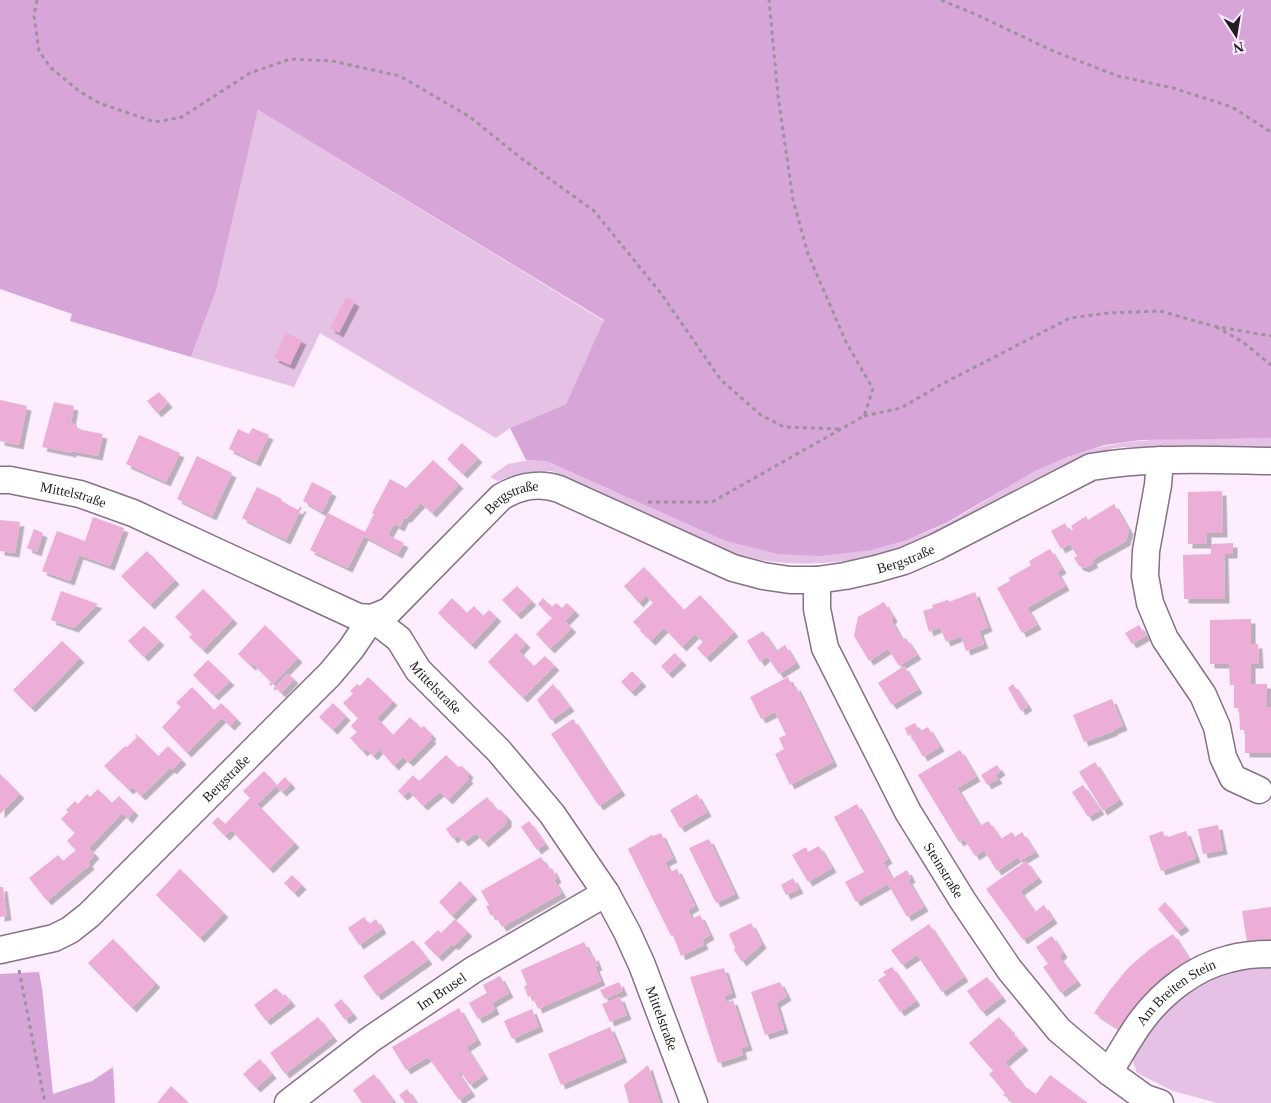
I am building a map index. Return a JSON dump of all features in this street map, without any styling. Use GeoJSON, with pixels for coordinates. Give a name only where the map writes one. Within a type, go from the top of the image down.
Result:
{"type":"FeatureCollection","features":[{"type":"Feature","properties":{"kind":"street","name":"Bergstraße"},"geometry":{"type":"LineString","coordinates":[[7,948],[54,938],[70,930],[89,915],[330,674],[351,649],[372,618],[389,611],[501,497],[514,489],[547,485],[559,488],[733,568],[763,576],[790,580],[817,580],[845,576],[904,561],[936,547],[1091,467],[1119,462],[1160,460],[1271,461]]}},
{"type":"Feature","properties":{"kind":"street"},"geometry":{"type":"LineString","coordinates":[[1160,460],[1158,485],[1146,551],[1145,576],[1150,603],[1165,639],[1203,695],[1217,727],[1223,757],[1233,778],[1259,790]]}},
{"type":"Feature","properties":{"kind":"street","name":"Mittelstraße"},"geometry":{"type":"LineString","coordinates":[[0,480],[10,480],[80,494],[133,513],[351,614],[358,617],[372,618],[399,639],[418,670],[499,751],[552,814],[606,894],[627,932],[642,965],[694,1103]]}},
{"type":"Feature","properties":{"kind":"street","name":"Steinstraße"},"geometry":{"type":"LineString","coordinates":[[817,580],[817,608],[825,648],[908,812],[963,901],[1009,969],[1059,1030],[1109,1072],[1145,1098],[1160,1103]]}},
{"type":"Feature","properties":{"kind":"street","name":"Im Brusel"},"geometry":{"type":"LineString","coordinates":[[288,1103],[371,1040],[473,970],[606,894]]}},
{"type":"Feature","properties":{"kind":"street","name":"Am Breiten Stein"},"geometry":{"type":"LineString","coordinates":[[1109,1072],[1142,1020],[1161,998],[1181,982],[1205,968],[1228,959],[1271,954]]}},
{"type":"Feature","properties":{"kind":"path"},"geometry":{"type":"LineString","coordinates":[[37,0],[34,16],[39,51],[50,67],[79,91],[99,102],[155,122],[182,116],[250,73],[290,59],[332,61],[400,76],[470,117],[521,158],[594,211],[660,292],[721,380],[761,415],[784,427],[840,429]]}},
{"type":"Feature","properties":{"kind":"path"},"geometry":{"type":"LineString","coordinates":[[769,0],[778,96],[794,200],[812,262],[846,342],[874,389],[864,416]]}},
{"type":"Feature","properties":{"kind":"path"},"geometry":{"type":"LineString","coordinates":[[941,0],[1053,51],[1118,76],[1173,88],[1232,107],[1271,132]]}},
{"type":"Feature","properties":{"kind":"path"},"geometry":{"type":"LineString","coordinates":[[645,502],[712,502],[864,416],[901,408],[944,383],[1070,318],[1108,313],[1160,310],[1213,326],[1271,336]]}},
{"type":"Feature","properties":{"kind":"path"},"geometry":{"type":"LineString","coordinates":[[1213,326],[1243,342],[1271,365]]}},
{"type":"Feature","properties":{"kind":"path"},"geometry":{"type":"LineString","coordinates":[[7,948],[45,1103]]}},
{"type":"Feature","properties":{"kind":"shaded area"},"geometry":{"type":"Polygon","coordinates":[[[0,0],[1271,0],[1271,438],[1141,440],[1105,445],[1067,457],[1035,471],[946,523],[907,540],[872,550],[819,556],[778,554],[726,541],[546,461],[526,460],[510,428],[566,404],[604,320],[258,110],[216,291],[191,357],[70,321],[72,314],[0,289],[0,0]]]}},
{"type":"Feature","properties":{"kind":"shaded area"},"geometry":{"type":"Polygon","coordinates":[[[258,110],[604,321],[566,404],[510,428],[496,438],[320,333],[294,387],[191,357],[216,291],[258,110]]]}},
{"type":"Feature","properties":{"kind":"shaded area"},"geometry":{"type":"Polygon","coordinates":[[[1271,438],[1271,447],[1123,447],[1102,451],[1081,458],[1042,477],[926,539],[874,556],[848,561],[821,563],[768,561],[719,549],[676,531],[594,489],[551,471],[531,472],[498,481],[490,477],[508,464],[529,460],[546,461],[611,490],[872,550],[910,538],[947,523],[1051,463],[1092,449],[1117,444],[1168,439],[1271,438]]]}},
{"type":"Feature","properties":{"kind":"shaded area"},"geometry":{"type":"Polygon","coordinates":[[[1271,962],[1271,1103],[1217,1103],[1173,1091],[1137,1073],[1132,1059],[1142,1041],[1167,1006],[1214,975],[1271,962]]]}},
{"type":"Feature","properties":{"kind":"shaded area"},"geometry":{"type":"Polygon","coordinates":[[[39,972],[53,1094],[92,1081],[113,1067],[115,1103],[0,1103],[0,974],[39,972]]]}},
{"type":"Feature","properties":{"kind":"building"},"geometry":{"type":"Polygon","coordinates":[[[346,297],[355,302],[339,333],[330,328],[346,297]]]}},
{"type":"Feature","properties":{"kind":"building"},"geometry":{"type":"Polygon","coordinates":[[[286,333],[302,340],[290,365],[274,358],[286,333]]]}},
{"type":"Feature","properties":{"kind":"building"},"geometry":{"type":"Polygon","coordinates":[[[159,392],[168,403],[157,413],[147,401],[159,392]]]}},
{"type":"Feature","properties":{"kind":"building"},"geometry":{"type":"Polygon","coordinates":[[[0,400],[27,406],[19,445],[0,441],[0,400]]]}},
{"type":"Feature","properties":{"kind":"building"},"geometry":{"type":"Polygon","coordinates":[[[54,402],[74,406],[71,423],[77,425],[77,429],[103,434],[98,456],[42,447],[54,402]]]}},
{"type":"Feature","properties":{"kind":"building"},"geometry":{"type":"Polygon","coordinates":[[[252,428],[269,435],[256,462],[229,449],[238,429],[249,434],[252,428]]]}},
{"type":"Feature","properties":{"kind":"building"},"geometry":{"type":"Polygon","coordinates":[[[139,435],[180,453],[166,482],[126,464],[139,435]]]}},
{"type":"Feature","properties":{"kind":"building"},"geometry":{"type":"Polygon","coordinates":[[[462,443],[478,458],[463,474],[447,459],[462,443]]]}},
{"type":"Feature","properties":{"kind":"building"},"geometry":{"type":"Polygon","coordinates":[[[197,456],[232,473],[212,516],[177,499],[197,456]]]}},
{"type":"Feature","properties":{"kind":"building"},"geometry":{"type":"Polygon","coordinates":[[[433,460],[459,484],[432,513],[421,503],[406,519],[405,517],[400,527],[394,524],[388,535],[404,543],[398,554],[364,536],[348,568],[310,550],[328,513],[365,532],[374,514],[372,513],[390,479],[406,488],[433,460]]]}},
{"type":"Feature","properties":{"kind":"building"},"geometry":{"type":"Polygon","coordinates":[[[312,482],[332,492],[322,512],[303,501],[312,482]]]}},
{"type":"Feature","properties":{"kind":"building"},"geometry":{"type":"Polygon","coordinates":[[[257,487],[282,499],[281,501],[298,510],[302,507],[286,540],[242,518],[257,487]]]}},
{"type":"Feature","properties":{"kind":"building"},"geometry":{"type":"Polygon","coordinates":[[[1222,491],[1223,533],[1207,533],[1207,544],[1188,544],[1188,492],[1222,491]]]}},
{"type":"Feature","properties":{"kind":"building"},"geometry":{"type":"Polygon","coordinates":[[[1114,504],[1129,530],[1126,541],[1092,560],[1094,563],[1085,568],[1079,566],[1074,558],[1077,556],[1070,544],[1061,549],[1051,531],[1065,523],[1069,531],[1073,529],[1071,526],[1086,516],[1088,520],[1114,504]]]}},
{"type":"Feature","properties":{"kind":"building"},"geometry":{"type":"Polygon","coordinates":[[[93,517],[124,528],[110,566],[79,555],[70,581],[42,571],[57,531],[85,541],[93,517]]]}},
{"type":"Feature","properties":{"kind":"building"},"geometry":{"type":"Polygon","coordinates":[[[0,520],[20,522],[15,553],[0,551],[0,520]]]}},
{"type":"Feature","properties":{"kind":"building"},"geometry":{"type":"Polygon","coordinates":[[[34,529],[43,533],[37,552],[27,548],[34,529]]]}},
{"type":"Feature","properties":{"kind":"building"},"geometry":{"type":"Polygon","coordinates":[[[1233,543],[1233,554],[1224,554],[1225,599],[1184,599],[1183,555],[1211,554],[1211,544],[1233,543]]]}},
{"type":"Feature","properties":{"kind":"building"},"geometry":{"type":"Polygon","coordinates":[[[1050,549],[1062,569],[1057,572],[1065,586],[1027,608],[1037,625],[1022,633],[997,588],[1010,581],[1009,578],[1031,565],[1029,561],[1050,549]]]}},
{"type":"Feature","properties":{"kind":"building"},"geometry":{"type":"Polygon","coordinates":[[[147,551],[175,580],[150,605],[121,576],[147,551]]]}},
{"type":"Feature","properties":{"kind":"building"},"geometry":{"type":"Polygon","coordinates":[[[644,567],[684,610],[700,595],[734,632],[706,658],[697,648],[703,642],[695,634],[682,647],[664,628],[651,641],[633,622],[653,603],[646,595],[639,603],[624,586],[644,567]]]}},
{"type":"Feature","properties":{"kind":"building"},"geometry":{"type":"Polygon","coordinates":[[[517,586],[532,601],[517,615],[502,600],[517,586]]]}},
{"type":"Feature","properties":{"kind":"building"},"geometry":{"type":"Polygon","coordinates":[[[203,589],[233,619],[203,650],[189,637],[192,634],[175,617],[203,589]]]}},
{"type":"Feature","properties":{"kind":"building"},"geometry":{"type":"Polygon","coordinates":[[[61,591],[98,604],[74,628],[51,620],[61,591]]]}},
{"type":"Feature","properties":{"kind":"building"},"geometry":{"type":"Polygon","coordinates":[[[975,592],[988,627],[979,631],[984,644],[966,651],[961,636],[946,642],[940,627],[929,632],[923,611],[933,608],[932,605],[948,600],[949,602],[975,592]]]}},
{"type":"Feature","properties":{"kind":"building"},"geometry":{"type":"Polygon","coordinates":[[[452,598],[467,613],[474,606],[483,616],[489,610],[497,617],[471,645],[438,613],[452,598]]]}},
{"type":"Feature","properties":{"kind":"building"},"geometry":{"type":"Polygon","coordinates":[[[543,598],[552,607],[556,603],[562,608],[567,603],[575,611],[565,621],[572,628],[550,649],[536,634],[552,618],[538,604],[543,598]]]}},
{"type":"Feature","properties":{"kind":"building"},"geometry":{"type":"Polygon","coordinates":[[[884,602],[893,617],[891,620],[902,640],[906,638],[917,655],[899,666],[888,649],[869,661],[854,636],[858,617],[884,602]]]}},
{"type":"Feature","properties":{"kind":"building"},"geometry":{"type":"Polygon","coordinates":[[[1251,619],[1251,644],[1258,644],[1259,664],[1251,664],[1251,684],[1267,684],[1267,707],[1271,707],[1271,753],[1245,753],[1245,730],[1240,730],[1239,708],[1234,708],[1234,685],[1230,685],[1229,664],[1210,664],[1210,620],[1251,619]]]}},
{"type":"Feature","properties":{"kind":"building"},"geometry":{"type":"Polygon","coordinates":[[[265,625],[298,658],[271,686],[269,684],[271,682],[253,664],[251,666],[238,654],[265,625]]]}},
{"type":"Feature","properties":{"kind":"building"},"geometry":{"type":"Polygon","coordinates":[[[1139,625],[1146,636],[1132,644],[1125,633],[1139,625]]]}},
{"type":"Feature","properties":{"kind":"building"},"geometry":{"type":"Polygon","coordinates":[[[144,626],[160,641],[144,657],[128,641],[144,626]]]}},
{"type":"Feature","properties":{"kind":"building"},"geometry":{"type":"Polygon","coordinates":[[[763,631],[776,651],[785,645],[796,663],[779,674],[767,656],[760,662],[747,641],[763,631]]]}},
{"type":"Feature","properties":{"kind":"building"},"geometry":{"type":"Polygon","coordinates":[[[516,633],[526,643],[519,651],[534,666],[545,656],[555,666],[523,698],[488,662],[516,633]]]}},
{"type":"Feature","properties":{"kind":"building"},"geometry":{"type":"Polygon","coordinates":[[[62,641],[80,658],[31,708],[13,690],[62,641]]]}},
{"type":"Feature","properties":{"kind":"building"},"geometry":{"type":"Polygon","coordinates":[[[675,653],[682,661],[668,674],[661,666],[675,653]]]}},
{"type":"Feature","properties":{"kind":"building"},"geometry":{"type":"Polygon","coordinates":[[[208,660],[230,681],[214,696],[193,675],[208,660]]]}},
{"type":"Feature","properties":{"kind":"building"},"geometry":{"type":"Polygon","coordinates":[[[904,666],[918,689],[892,705],[878,683],[904,666]]]}},
{"type":"Feature","properties":{"kind":"building"},"geometry":{"type":"Polygon","coordinates":[[[632,671],[642,682],[631,692],[621,682],[632,671]]]}},
{"type":"Feature","properties":{"kind":"building"},"geometry":{"type":"Polygon","coordinates":[[[288,673],[294,679],[281,693],[275,687],[288,673]]]}},
{"type":"Feature","properties":{"kind":"building"},"geometry":{"type":"Polygon","coordinates":[[[368,677],[393,701],[377,718],[393,735],[410,717],[421,728],[424,726],[432,735],[430,737],[432,739],[409,762],[403,757],[394,766],[379,749],[373,756],[366,749],[363,752],[350,738],[357,732],[351,726],[358,718],[343,703],[353,694],[350,691],[357,684],[360,686],[368,677]]]}},
{"type":"Feature","properties":{"kind":"building"},"geometry":{"type":"Polygon","coordinates":[[[788,677],[793,688],[796,686],[833,762],[790,785],[775,754],[784,749],[779,738],[786,735],[775,712],[761,719],[750,697],[788,677]]]}},
{"type":"Feature","properties":{"kind":"building"},"geometry":{"type":"Polygon","coordinates":[[[553,684],[570,707],[551,720],[537,700],[553,684]]]}},
{"type":"Feature","properties":{"kind":"building"},"geometry":{"type":"Polygon","coordinates":[[[1013,684],[1028,706],[1021,711],[1008,688],[1013,684]]]}},
{"type":"Feature","properties":{"kind":"building"},"geometry":{"type":"Polygon","coordinates":[[[192,687],[214,710],[221,703],[237,719],[230,726],[222,718],[187,753],[162,727],[181,707],[176,703],[192,687]]]}},
{"type":"Feature","properties":{"kind":"building"},"geometry":{"type":"Polygon","coordinates":[[[1112,699],[1123,726],[1084,742],[1073,715],[1112,699]]]}},
{"type":"Feature","properties":{"kind":"building"},"geometry":{"type":"Polygon","coordinates":[[[333,703],[346,716],[333,730],[319,717],[333,703]]]}},
{"type":"Feature","properties":{"kind":"building"},"geometry":{"type":"Polygon","coordinates":[[[573,719],[621,791],[599,806],[551,734],[573,719]]]}},
{"type":"Feature","properties":{"kind":"building"},"geometry":{"type":"Polygon","coordinates":[[[915,723],[919,730],[908,736],[905,728],[915,723]]]}},
{"type":"Feature","properties":{"kind":"building"},"geometry":{"type":"Polygon","coordinates":[[[928,727],[940,747],[923,757],[911,736],[928,727]]]}},
{"type":"Feature","properties":{"kind":"building"},"geometry":{"type":"Polygon","coordinates":[[[136,734],[158,756],[168,746],[182,760],[172,770],[170,768],[141,796],[132,787],[129,790],[104,766],[137,737],[136,734]]]}},
{"type":"Feature","properties":{"kind":"building"},"geometry":{"type":"Polygon","coordinates":[[[960,750],[976,777],[957,788],[980,826],[988,821],[1001,839],[1012,832],[1015,837],[1022,832],[1035,852],[1020,861],[1018,857],[997,871],[984,850],[975,856],[964,839],[959,842],[918,775],[960,750]]]}},
{"type":"Feature","properties":{"kind":"building"},"geometry":{"type":"Polygon","coordinates":[[[446,755],[458,767],[462,766],[469,773],[467,777],[469,779],[448,800],[440,792],[423,806],[409,791],[403,796],[398,791],[413,775],[419,781],[446,755]]]}},
{"type":"Feature","properties":{"kind":"building"},"geometry":{"type":"Polygon","coordinates":[[[1095,762],[1119,800],[1103,811],[1079,772],[1095,762]]]}},
{"type":"Feature","properties":{"kind":"building"},"geometry":{"type":"Polygon","coordinates":[[[997,765],[1001,771],[995,775],[998,779],[987,785],[981,775],[997,765]]]}},
{"type":"Feature","properties":{"kind":"building"},"geometry":{"type":"Polygon","coordinates":[[[264,771],[277,785],[257,804],[295,843],[269,869],[231,830],[225,836],[212,823],[218,817],[225,824],[250,798],[243,791],[264,771]]]}},
{"type":"Feature","properties":{"kind":"building"},"geometry":{"type":"Polygon","coordinates":[[[0,774],[20,794],[0,814],[0,774]]]}},
{"type":"Feature","properties":{"kind":"building"},"geometry":{"type":"Polygon","coordinates":[[[285,777],[291,784],[282,792],[276,786],[285,777]]]}},
{"type":"Feature","properties":{"kind":"building"},"geometry":{"type":"Polygon","coordinates":[[[1083,785],[1100,810],[1088,817],[1072,792],[1083,785]]]}},
{"type":"Feature","properties":{"kind":"building"},"geometry":{"type":"Polygon","coordinates":[[[98,789],[112,803],[119,796],[134,811],[128,819],[122,813],[89,848],[95,854],[88,862],[90,865],[47,901],[29,878],[58,855],[63,861],[76,850],[67,841],[75,833],[61,819],[68,812],[66,810],[75,801],[78,804],[87,794],[90,797],[98,789]]]}},
{"type":"Feature","properties":{"kind":"building"},"geometry":{"type":"Polygon","coordinates":[[[697,794],[707,812],[680,828],[670,810],[697,794]]]}},
{"type":"Feature","properties":{"kind":"building"},"geometry":{"type":"Polygon","coordinates":[[[487,797],[497,810],[501,810],[507,817],[507,823],[484,843],[476,833],[464,842],[458,835],[453,839],[446,829],[487,797]]]}},
{"type":"Feature","properties":{"kind":"building"},"geometry":{"type":"Polygon","coordinates":[[[857,804],[888,859],[883,862],[892,879],[907,870],[911,878],[908,880],[924,907],[907,917],[888,884],[856,902],[845,882],[864,872],[834,817],[857,804]]]}},
{"type":"Feature","properties":{"kind":"building"},"geometry":{"type":"Polygon","coordinates":[[[529,821],[545,844],[537,850],[521,827],[529,821]]]}},
{"type":"Feature","properties":{"kind":"building"},"geometry":{"type":"Polygon","coordinates":[[[1218,825],[1223,850],[1203,854],[1198,829],[1218,825]]]}},
{"type":"Feature","properties":{"kind":"building"},"geometry":{"type":"Polygon","coordinates":[[[1163,831],[1165,838],[1186,831],[1196,858],[1161,871],[1149,836],[1163,831]]]}},
{"type":"Feature","properties":{"kind":"building"},"geometry":{"type":"Polygon","coordinates":[[[661,833],[673,858],[665,862],[670,872],[677,869],[695,906],[688,910],[692,919],[700,915],[710,935],[702,940],[704,945],[681,956],[673,935],[671,936],[628,849],[652,835],[661,833]]]}},
{"type":"Feature","properties":{"kind":"building"},"geometry":{"type":"Polygon","coordinates":[[[709,839],[735,894],[716,903],[689,848],[709,839]]]}},
{"type":"Feature","properties":{"kind":"building"},"geometry":{"type":"Polygon","coordinates":[[[819,846],[832,868],[808,882],[792,855],[806,847],[808,852],[819,846]]]}},
{"type":"Feature","properties":{"kind":"building"},"geometry":{"type":"Polygon","coordinates":[[[541,857],[549,870],[552,868],[557,878],[554,880],[562,893],[502,927],[494,914],[491,916],[486,906],[489,905],[481,891],[541,857]]]}},
{"type":"Feature","properties":{"kind":"building"},"geometry":{"type":"Polygon","coordinates":[[[1026,861],[1038,878],[1020,891],[1035,912],[1044,905],[1053,919],[1023,940],[986,889],[1026,861]]]}},
{"type":"Feature","properties":{"kind":"building"},"geometry":{"type":"Polygon","coordinates":[[[180,869],[224,913],[200,938],[156,895],[180,869]]]}},
{"type":"Feature","properties":{"kind":"building"},"geometry":{"type":"Polygon","coordinates":[[[292,875],[302,885],[294,893],[284,883],[292,875]]]}},
{"type":"Feature","properties":{"kind":"building"},"geometry":{"type":"Polygon","coordinates":[[[793,878],[799,889],[786,895],[781,885],[793,878]]]}},
{"type":"Feature","properties":{"kind":"building"},"geometry":{"type":"Polygon","coordinates":[[[460,881],[473,895],[452,916],[439,902],[460,881]]]}},
{"type":"Feature","properties":{"kind":"building"},"geometry":{"type":"Polygon","coordinates":[[[0,887],[3,887],[7,916],[0,917],[0,887]]]}},
{"type":"Feature","properties":{"kind":"building"},"geometry":{"type":"Polygon","coordinates":[[[1165,902],[1185,926],[1177,932],[1158,909],[1165,902]]]}},
{"type":"Feature","properties":{"kind":"building"},"geometry":{"type":"Polygon","coordinates":[[[1271,907],[1271,939],[1247,942],[1242,911],[1271,907]]]}},
{"type":"Feature","properties":{"kind":"building"},"geometry":{"type":"Polygon","coordinates":[[[364,917],[369,924],[376,919],[382,929],[359,945],[348,928],[364,917]]]}},
{"type":"Feature","properties":{"kind":"building"},"geometry":{"type":"Polygon","coordinates":[[[455,919],[468,932],[454,946],[452,944],[438,957],[424,943],[438,930],[441,933],[455,919]]]}},
{"type":"Feature","properties":{"kind":"building"},"geometry":{"type":"Polygon","coordinates":[[[751,923],[762,944],[742,962],[734,950],[735,948],[729,934],[751,923]]]}},
{"type":"Feature","properties":{"kind":"building"},"geometry":{"type":"Polygon","coordinates":[[[929,924],[964,977],[942,992],[917,955],[902,965],[891,950],[929,924]]]}},
{"type":"Feature","properties":{"kind":"building"},"geometry":{"type":"Polygon","coordinates":[[[1173,934],[1191,962],[1122,1031],[1094,1013],[1128,968],[1150,949],[1173,934]]]}},
{"type":"Feature","properties":{"kind":"building"},"geometry":{"type":"Polygon","coordinates":[[[1052,936],[1063,953],[1059,957],[1077,981],[1061,993],[1043,967],[1048,964],[1036,947],[1052,936]]]}},
{"type":"Feature","properties":{"kind":"building"},"geometry":{"type":"Polygon","coordinates":[[[113,939],[156,983],[132,1008],[88,963],[113,939]]]}},
{"type":"Feature","properties":{"kind":"building"},"geometry":{"type":"Polygon","coordinates":[[[413,940],[428,960],[377,996],[363,976],[413,940]]]}},
{"type":"Feature","properties":{"kind":"building"},"geometry":{"type":"Polygon","coordinates":[[[584,942],[591,957],[594,956],[598,966],[595,967],[601,981],[538,1009],[532,995],[528,997],[524,986],[527,985],[521,970],[584,942]]]}},
{"type":"Feature","properties":{"kind":"building"},"geometry":{"type":"Polygon","coordinates":[[[892,967],[916,1001],[900,1012],[878,980],[886,975],[883,972],[892,967]]]}},
{"type":"Feature","properties":{"kind":"building"},"geometry":{"type":"Polygon","coordinates":[[[724,968],[732,993],[724,996],[727,1003],[733,1000],[748,1046],[741,1048],[743,1055],[718,1063],[690,977],[724,968]]]}},
{"type":"Feature","properties":{"kind":"building"},"geometry":{"type":"Polygon","coordinates":[[[500,976],[509,993],[492,1003],[495,1010],[478,1019],[469,1003],[487,993],[483,985],[500,976]]]}},
{"type":"Feature","properties":{"kind":"building"},"geometry":{"type":"Polygon","coordinates":[[[987,977],[1002,997],[982,1012],[967,991],[987,977]]]}},
{"type":"Feature","properties":{"kind":"building"},"geometry":{"type":"Polygon","coordinates":[[[619,982],[623,991],[605,999],[600,990],[619,982]]]}},
{"type":"Feature","properties":{"kind":"building"},"geometry":{"type":"Polygon","coordinates":[[[780,982],[787,996],[776,1003],[784,1029],[765,1035],[751,992],[780,982]]]}},
{"type":"Feature","properties":{"kind":"building"},"geometry":{"type":"Polygon","coordinates":[[[276,988],[283,996],[285,994],[291,1002],[266,1021],[254,1005],[276,988]]]}},
{"type":"Feature","properties":{"kind":"building"},"geometry":{"type":"Polygon","coordinates":[[[620,997],[627,1015],[610,1022],[602,1004],[620,997]]]}},
{"type":"Feature","properties":{"kind":"building"},"geometry":{"type":"Polygon","coordinates":[[[341,999],[353,1014],[345,1020],[334,1005],[341,999]]]}},
{"type":"Feature","properties":{"kind":"building"},"geometry":{"type":"Polygon","coordinates":[[[459,1008],[477,1040],[466,1047],[484,1075],[470,1085],[459,1070],[457,1071],[471,1092],[459,1100],[428,1057],[406,1070],[392,1047],[459,1008]]]}},
{"type":"Feature","properties":{"kind":"building"},"geometry":{"type":"Polygon","coordinates":[[[532,1009],[539,1027],[512,1039],[504,1021],[532,1009]]]}},
{"type":"Feature","properties":{"kind":"building"},"geometry":{"type":"Polygon","coordinates":[[[318,1017],[333,1037],[285,1074],[270,1053],[318,1017]]]}},
{"type":"Feature","properties":{"kind":"building"},"geometry":{"type":"Polygon","coordinates":[[[999,1017],[1010,1027],[1010,1030],[1024,1046],[1005,1062],[1020,1083],[1036,1094],[1050,1075],[1088,1103],[1015,1103],[1003,1095],[1005,1093],[989,1074],[993,1071],[969,1043],[999,1017]]]}},
{"type":"Feature","properties":{"kind":"building"},"geometry":{"type":"Polygon","coordinates":[[[610,1027],[623,1058],[561,1085],[548,1054],[610,1027]]]}},
{"type":"Feature","properties":{"kind":"building"},"geometry":{"type":"Polygon","coordinates":[[[260,1059],[272,1074],[256,1088],[243,1074],[260,1059]]]}},
{"type":"Feature","properties":{"kind":"building"},"geometry":{"type":"Polygon","coordinates":[[[648,1065],[660,1103],[629,1103],[624,1085],[648,1065]]]}},
{"type":"Feature","properties":{"kind":"building"},"geometry":{"type":"Polygon","coordinates":[[[374,1074],[393,1100],[393,1103],[362,1103],[353,1090],[374,1074]]]}},
{"type":"Feature","properties":{"kind":"building"},"geometry":{"type":"Polygon","coordinates":[[[171,1086],[188,1102],[187,1103],[157,1103],[171,1086]]]}},
{"type":"Feature","properties":{"kind":"building"},"geometry":{"type":"Polygon","coordinates":[[[407,1089],[417,1103],[405,1103],[399,1095],[407,1089]]]}}]}
